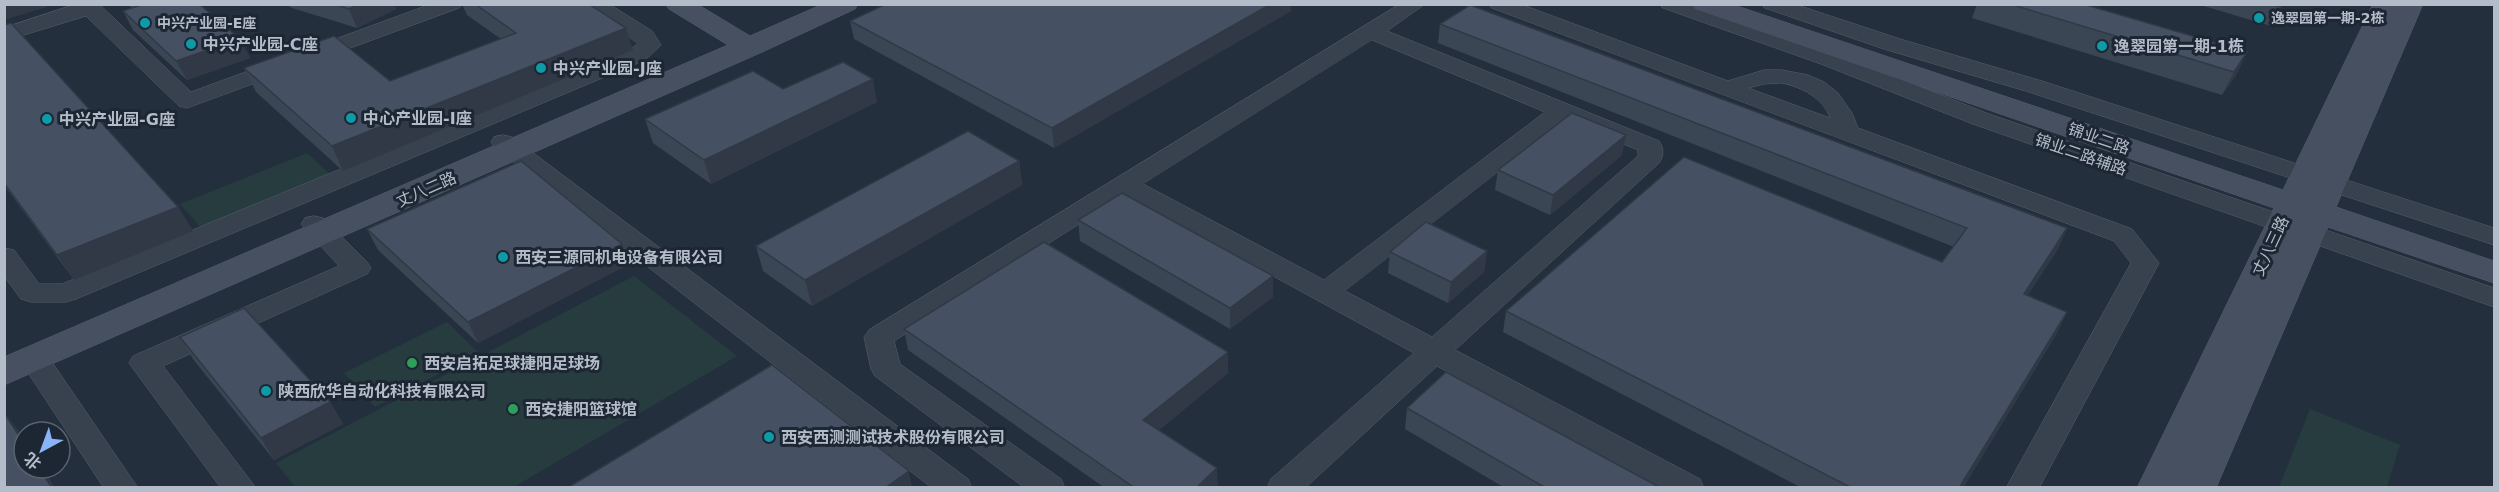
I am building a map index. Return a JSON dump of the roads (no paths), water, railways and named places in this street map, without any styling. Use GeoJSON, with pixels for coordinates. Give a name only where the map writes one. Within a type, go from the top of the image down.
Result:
{"type":"FeatureCollection","features":[{"type":"Feature","properties":{"kind":"street"},"geometry":{"type":"LineString","coordinates":[[4,256],[31,293],[66,293],[637,55],[650,45],[644,36],[594,4]]}},
{"type":"Feature","properties":{"kind":"street"},"geometry":{"type":"LineString","coordinates":[[678,4],[745,44]]}},
{"type":"Feature","properties":{"kind":"street","name":"丈八二路"},"geometry":{"type":"LineString","coordinates":[[745,44],[823,4]]}},
{"type":"Feature","properties":{"kind":"street","name":"丈八二路"},"geometry":{"type":"LineString","coordinates":[[12,363],[508,146],[745,44],[846,4]]}},
{"type":"Feature","properties":{"kind":"street"},"geometry":{"type":"LineString","coordinates":[[1049,488],[886,369],[879,337],[1415,4]]}},
{"type":"Feature","properties":{"kind":"street"},"geometry":{"type":"LineString","coordinates":[[1499,4],[2123,235],[2145,263],[2022,488]]}},
{"type":"Feature","properties":{"kind":"street"},"geometry":{"type":"LineString","coordinates":[[1670,4],[1838,50]]}},
{"type":"Feature","properties":{"kind":"street","name":"锦业二路"},"geometry":{"type":"LineString","coordinates":[[1704,4],[2306,203],[2494,259]]}},
{"type":"Feature","properties":{"kind":"street","name":"锦业二路"},"geometry":{"type":"LineString","coordinates":[[1735,4],[1838,50]]}},
{"type":"Feature","properties":{"kind":"street"},"geometry":{"type":"LineString","coordinates":[[1772,4],[2306,203],[2494,298]]}},
{"type":"Feature","properties":{"kind":"street","name":"丈八三路"},"geometry":{"type":"LineString","coordinates":[[2196,488],[2386,4]]}},
{"type":"Feature","properties":{"kind":"street","name":"丈八三路"},"geometry":{"type":"LineString","coordinates":[[2157,488],[2410,4]]}},
{"type":"Feature","properties":{"kind":"street"},"geometry":{"type":"LineString","coordinates":[[4,36],[88,7],[187,101],[443,6]]}},
{"type":"Feature","properties":{"kind":"street"},"geometry":{"type":"LineString","coordinates":[[1283,488],[1650,158],[1650,146],[1371,32]]}},
{"type":"Feature","properties":{"kind":"street"},"geometry":{"type":"LineString","coordinates":[[1807,80],[1838,50]]}},
{"type":"Feature","properties":{"kind":"street"},"geometry":{"type":"LineString","coordinates":[[1728,89],[1741,82],[1767,76],[1807,80],[1830,98],[1843,117],[1847,132]]}},
{"type":"Feature","properties":{"kind":"street"},"geometry":{"type":"LineString","coordinates":[[1325,294],[1562,110]]}},
{"type":"Feature","properties":{"kind":"street"},"geometry":{"type":"LineString","coordinates":[[508,146],[956,488]]}},
{"type":"Feature","properties":{"kind":"street"},"geometry":{"type":"LineString","coordinates":[[1125,185],[1688,488]]}},
{"type":"Feature","properties":{"kind":"street"},"geometry":{"type":"LineString","coordinates":[[2306,203],[2494,237]]}},
{"type":"Feature","properties":{"kind":"street","name":"锦业二路"},"geometry":{"type":"LineString","coordinates":[[2306,203],[2494,272]]}},
{"type":"Feature","properties":{"kind":"street"},"geometry":{"type":"LineString","coordinates":[[240,488],[144,363],[357,268],[319,228]]}},
{"type":"Feature","properties":{"kind":"street"},"geometry":{"type":"LineString","coordinates":[[12,363],[122,488]]}},
{"type":"Feature","properties":{"kind":"place","name":"逸翠园第一期-2栋"},"geometry":{"type":"Point","coordinates":[2259,18]}},
{"type":"Feature","properties":{"kind":"place","name":"中兴产业园-E座"},"geometry":{"type":"Point","coordinates":[145,23]}},
{"type":"Feature","properties":{"kind":"place","name":"中兴产业园-C座"},"geometry":{"type":"Point","coordinates":[191,44]}},
{"type":"Feature","properties":{"kind":"place","name":"逸翠园第一期-1栋"},"geometry":{"type":"Point","coordinates":[2102,46]}},
{"type":"Feature","properties":{"kind":"place","name":"中兴产业园-J座"},"geometry":{"type":"Point","coordinates":[541,68]}},
{"type":"Feature","properties":{"kind":"place","name":"中心产业园-I座"},"geometry":{"type":"Point","coordinates":[351,118]}},
{"type":"Feature","properties":{"kind":"place","name":"中兴产业园-G座"},"geometry":{"type":"Point","coordinates":[47,119]}},
{"type":"Feature","properties":{"kind":"place","name":"西安三源同机电设备有限公司"},"geometry":{"type":"Point","coordinates":[503,257]}},
{"type":"Feature","properties":{"kind":"place","name":"西安启拓足球捷阳足球场"},"geometry":{"type":"Point","coordinates":[412,363]}},
{"type":"Feature","properties":{"kind":"place","name":"陕西欣华自动化科技有限公司"},"geometry":{"type":"Point","coordinates":[266,391]}},
{"type":"Feature","properties":{"kind":"place","name":"西安捷阳篮球馆"},"geometry":{"type":"Point","coordinates":[513,409]}},
{"type":"Feature","properties":{"kind":"place","name":"西安西测测试技术股份有限公司"},"geometry":{"type":"Point","coordinates":[769,437]}}]}
